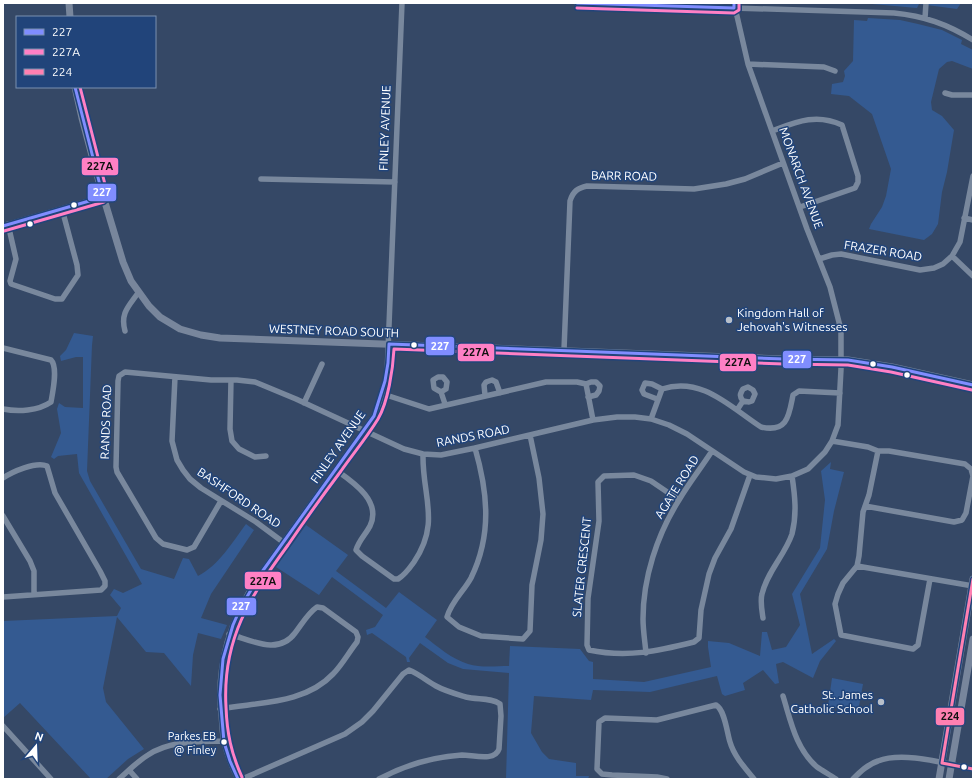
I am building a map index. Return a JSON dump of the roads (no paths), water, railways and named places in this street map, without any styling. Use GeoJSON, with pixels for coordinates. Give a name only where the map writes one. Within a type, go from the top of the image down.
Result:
{"type":"FeatureCollection","features":[{"type":"Feature","properties":{"kind":"main road"},"geometry":{"type":"LineString","coordinates":[[69,3],[70,16]]}},
{"type":"Feature","properties":{"kind":"main road","name":"WESTNEY ROAD SOUTH"},"geometry":{"type":"LineString","coordinates":[[75,88],[103,197],[123,262],[131,281],[148,306],[160,317],[180,329],[201,336],[312,342],[848,360],[973,385]]}},
{"type":"Feature","properties":{"kind":"main road"},"geometry":{"type":"LineString","coordinates":[[939,779],[973,579]]}},
{"type":"Feature","properties":{"kind":"main road"},"geometry":{"type":"LineString","coordinates":[[949,779],[973,639]]}},
{"type":"Feature","properties":{"kind":"street","name":"FINLEY AVENUE"},"geometry":{"type":"LineString","coordinates":[[238,779],[229,759],[224,741],[219,694],[220,674],[231,627],[247,594],[374,416],[383,394],[387,375],[389,344],[402,3]]}},
{"type":"Feature","properties":{"kind":"street"},"geometry":{"type":"LineString","coordinates":[[577,3],[734,5],[894,13],[925,18],[938,22],[973,40]]}},
{"type":"Feature","properties":{"kind":"street"},"geometry":{"type":"LineString","coordinates":[[925,18],[926,3]]}},
{"type":"Feature","properties":{"kind":"street","name":"MONARCH AVENUE"},"geometry":{"type":"LineString","coordinates":[[734,5],[748,64],[783,163],[830,287],[841,330],[841,360]]}},
{"type":"Feature","properties":{"kind":"street"},"geometry":{"type":"LineString","coordinates":[[748,64],[824,67],[835,71]]}},
{"type":"Feature","properties":{"kind":"street"},"geometry":{"type":"LineString","coordinates":[[945,93],[952,95],[973,95]]}},
{"type":"Feature","properties":{"kind":"street"},"geometry":{"type":"LineString","coordinates":[[772,130],[807,119],[833,122],[842,126],[858,176],[858,182],[855,188],[800,207]]}},
{"type":"Feature","properties":{"kind":"street","name":"BARR ROAD"},"geometry":{"type":"LineString","coordinates":[[564,350],[570,200],[575,190],[587,186],[694,189],[713,187],[745,179],[783,163]]}},
{"type":"Feature","properties":{"kind":"street"},"geometry":{"type":"LineString","coordinates":[[973,176],[960,242],[952,256],[973,276]]}},
{"type":"Feature","properties":{"kind":"street"},"geometry":{"type":"LineString","coordinates":[[261,179],[395,182]]}},
{"type":"Feature","properties":{"kind":"street"},"geometry":{"type":"LineString","coordinates":[[62,208],[78,265],[78,275],[62,299],[55,299],[11,284],[10,281],[16,259],[5,225],[62,208],[103,197]]}},
{"type":"Feature","properties":{"kind":"street"},"geometry":{"type":"LineString","coordinates":[[964,218],[973,220]]}},
{"type":"Feature","properties":{"kind":"street","name":"FRAZER ROAD"},"geometry":{"type":"LineString","coordinates":[[819,259],[841,254],[920,270],[938,266],[948,261],[952,256]]}},
{"type":"Feature","properties":{"kind":"street"},"geometry":{"type":"LineString","coordinates":[[125,331],[122,323],[124,314],[138,293]]}},
{"type":"Feature","properties":{"kind":"street"},"geometry":{"type":"LineString","coordinates":[[3,348],[51,360],[53,361],[55,368],[51,402],[47,405],[21,411],[3,409]]}},
{"type":"Feature","properties":{"kind":"street","name":"RANDS ROAD"},"geometry":{"type":"LineString","coordinates":[[221,501],[194,547],[187,550],[163,544],[156,538],[117,472],[119,376],[125,372],[211,380],[255,382],[404,449],[423,454],[441,455],[593,420],[617,417],[636,417],[669,425],[687,434],[750,475],[776,479],[792,476],[808,469],[825,452],[832,441],[838,424],[841,360]]}},
{"type":"Feature","properties":{"kind":"street"},"geometry":{"type":"LineString","coordinates":[[304,403],[322,364]]}},
{"type":"Feature","properties":{"kind":"street","name":"BASHFORD ROAD"},"geometry":{"type":"LineString","coordinates":[[175,377],[172,441],[177,460],[190,479],[201,488],[256,522],[283,542]]}},
{"type":"Feature","properties":{"kind":"street"},"geometry":{"type":"LineString","coordinates":[[231,380],[230,429],[232,441],[239,449],[255,457],[266,456]]}},
{"type":"Feature","properties":{"kind":"street"},"geometry":{"type":"LineString","coordinates":[[485,395],[484,386],[486,382],[492,380],[496,382],[500,392]]}},
{"type":"Feature","properties":{"kind":"street"},"geometry":{"type":"LineString","coordinates":[[383,394],[428,409],[546,382],[577,382],[586,384],[596,382],[600,386],[599,391],[596,395],[588,397]]}},
{"type":"Feature","properties":{"kind":"street"},"geometry":{"type":"LineString","coordinates":[[657,399],[644,394],[642,390],[645,383],[652,384],[662,389]]}},
{"type":"Feature","properties":{"kind":"street"},"geometry":{"type":"LineString","coordinates":[[586,384],[593,420]]}},
{"type":"Feature","properties":{"kind":"street"},"geometry":{"type":"LineString","coordinates":[[651,420],[657,399],[662,389],[671,386],[698,387],[710,392],[761,427],[768,428],[780,426],[786,422],[789,417],[794,395],[799,391],[840,393]]}},
{"type":"Feature","properties":{"kind":"street"},"geometry":{"type":"LineString","coordinates":[[441,392],[445,404]]}},
{"type":"Feature","properties":{"kind":"street"},"geometry":{"type":"LineString","coordinates":[[737,410],[743,401]]}},
{"type":"Feature","properties":{"kind":"street"},"geometry":{"type":"LineString","coordinates":[[475,448],[484,486],[486,503],[485,536],[473,572],[467,584],[449,610],[447,617],[459,627],[481,636],[524,639],[530,631],[532,585],[541,540],[543,514],[539,478],[530,435]]}},
{"type":"Feature","properties":{"kind":"street"},"geometry":{"type":"LineString","coordinates":[[832,441],[868,447],[878,451],[889,451],[965,464],[971,469],[973,476],[966,513],[962,520],[954,522],[865,506]]}},
{"type":"Feature","properties":{"kind":"street","name":"AGATE ROAD"},"geometry":{"type":"LineString","coordinates":[[646,653],[643,619],[649,570],[656,548],[663,530],[679,500],[712,451]]}},
{"type":"Feature","properties":{"kind":"street"},"geometry":{"type":"LineString","coordinates":[[878,451],[861,522],[857,566],[843,583],[835,604],[841,635],[913,649],[918,645],[930,579]]}},
{"type":"Feature","properties":{"kind":"street"},"geometry":{"type":"LineString","coordinates":[[336,470],[365,493],[373,511],[370,525],[358,543],[356,550],[394,579],[398,579],[404,576],[419,554],[426,538],[429,511],[422,468],[423,454]]}},
{"type":"Feature","properties":{"kind":"street"},"geometry":{"type":"LineString","coordinates":[[3,478],[15,471],[44,464],[47,466],[55,493],[105,581],[105,586],[101,590],[3,597]]}},
{"type":"Feature","properties":{"kind":"street","name":"SLATER CRESCENT"},"geometry":{"type":"LineString","coordinates":[[679,500],[651,481],[634,475],[604,476],[598,482],[599,521],[588,598],[587,645],[589,650],[599,652],[646,653],[694,642],[699,638],[701,610],[709,574],[715,558],[731,529],[750,475]]}},
{"type":"Feature","properties":{"kind":"street"},"geometry":{"type":"LineString","coordinates":[[763,618],[762,595],[766,581],[787,545],[795,520],[796,505],[792,476]]}},
{"type":"Feature","properties":{"kind":"street"},"geometry":{"type":"LineString","coordinates":[[3,516],[30,561],[34,571],[34,594]]}},
{"type":"Feature","properties":{"kind":"street"},"geometry":{"type":"LineString","coordinates":[[857,566],[972,586]]}},
{"type":"Feature","properties":{"kind":"street"},"geometry":{"type":"LineString","coordinates":[[220,709],[290,698],[305,694],[316,688],[333,674],[357,642],[358,637],[356,632],[323,608],[317,607],[312,611],[291,639],[277,644],[266,646],[229,634]]}},
{"type":"Feature","properties":{"kind":"street"},"geometry":{"type":"LineString","coordinates":[[242,779],[345,734],[362,722],[373,711],[403,674],[409,670],[415,672],[436,686],[451,692],[470,698],[496,701],[500,704],[501,716],[499,748],[498,752],[492,756],[463,755],[434,758],[402,767],[379,779]]}},
{"type":"Feature","properties":{"kind":"street"},"geometry":{"type":"LineString","coordinates":[[783,696],[798,743],[808,757],[817,766],[836,779]]}},
{"type":"Feature","properties":{"kind":"street"},"geometry":{"type":"LineString","coordinates":[[667,779],[657,776],[602,774],[597,769],[599,722],[605,718],[657,720],[716,706],[720,708],[724,717],[730,744],[754,779]]}},
{"type":"Feature","properties":{"kind":"street"},"geometry":{"type":"LineString","coordinates":[[3,726],[51,779]]}},
{"type":"Feature","properties":{"kind":"street"},"geometry":{"type":"LineString","coordinates":[[119,779],[148,755],[164,747],[187,742],[224,741]]}},
{"type":"Feature","properties":{"kind":"street"},"geometry":{"type":"LineString","coordinates":[[853,779],[872,764],[893,757],[912,758],[973,769]]}},
{"type":"Feature","properties":{"kind":"street"},"geometry":{"type":"LineString","coordinates":[[129,770],[136,779]]}},
{"type":"Feature","properties":{"kind":"place","name":"Kingdom Hall of Jehovah's Witnesses"},"geometry":{"type":"Point","coordinates":[729,320]}},
{"type":"Feature","properties":{"kind":"place","name":"St. James Catholic School"},"geometry":{"type":"Point","coordinates":[881,702]}},
{"type":"Feature","properties":{"kind":"place","name":"Parkes EB @ Finley"},"geometry":{"type":"Point","coordinates":[224,742]}}]}
